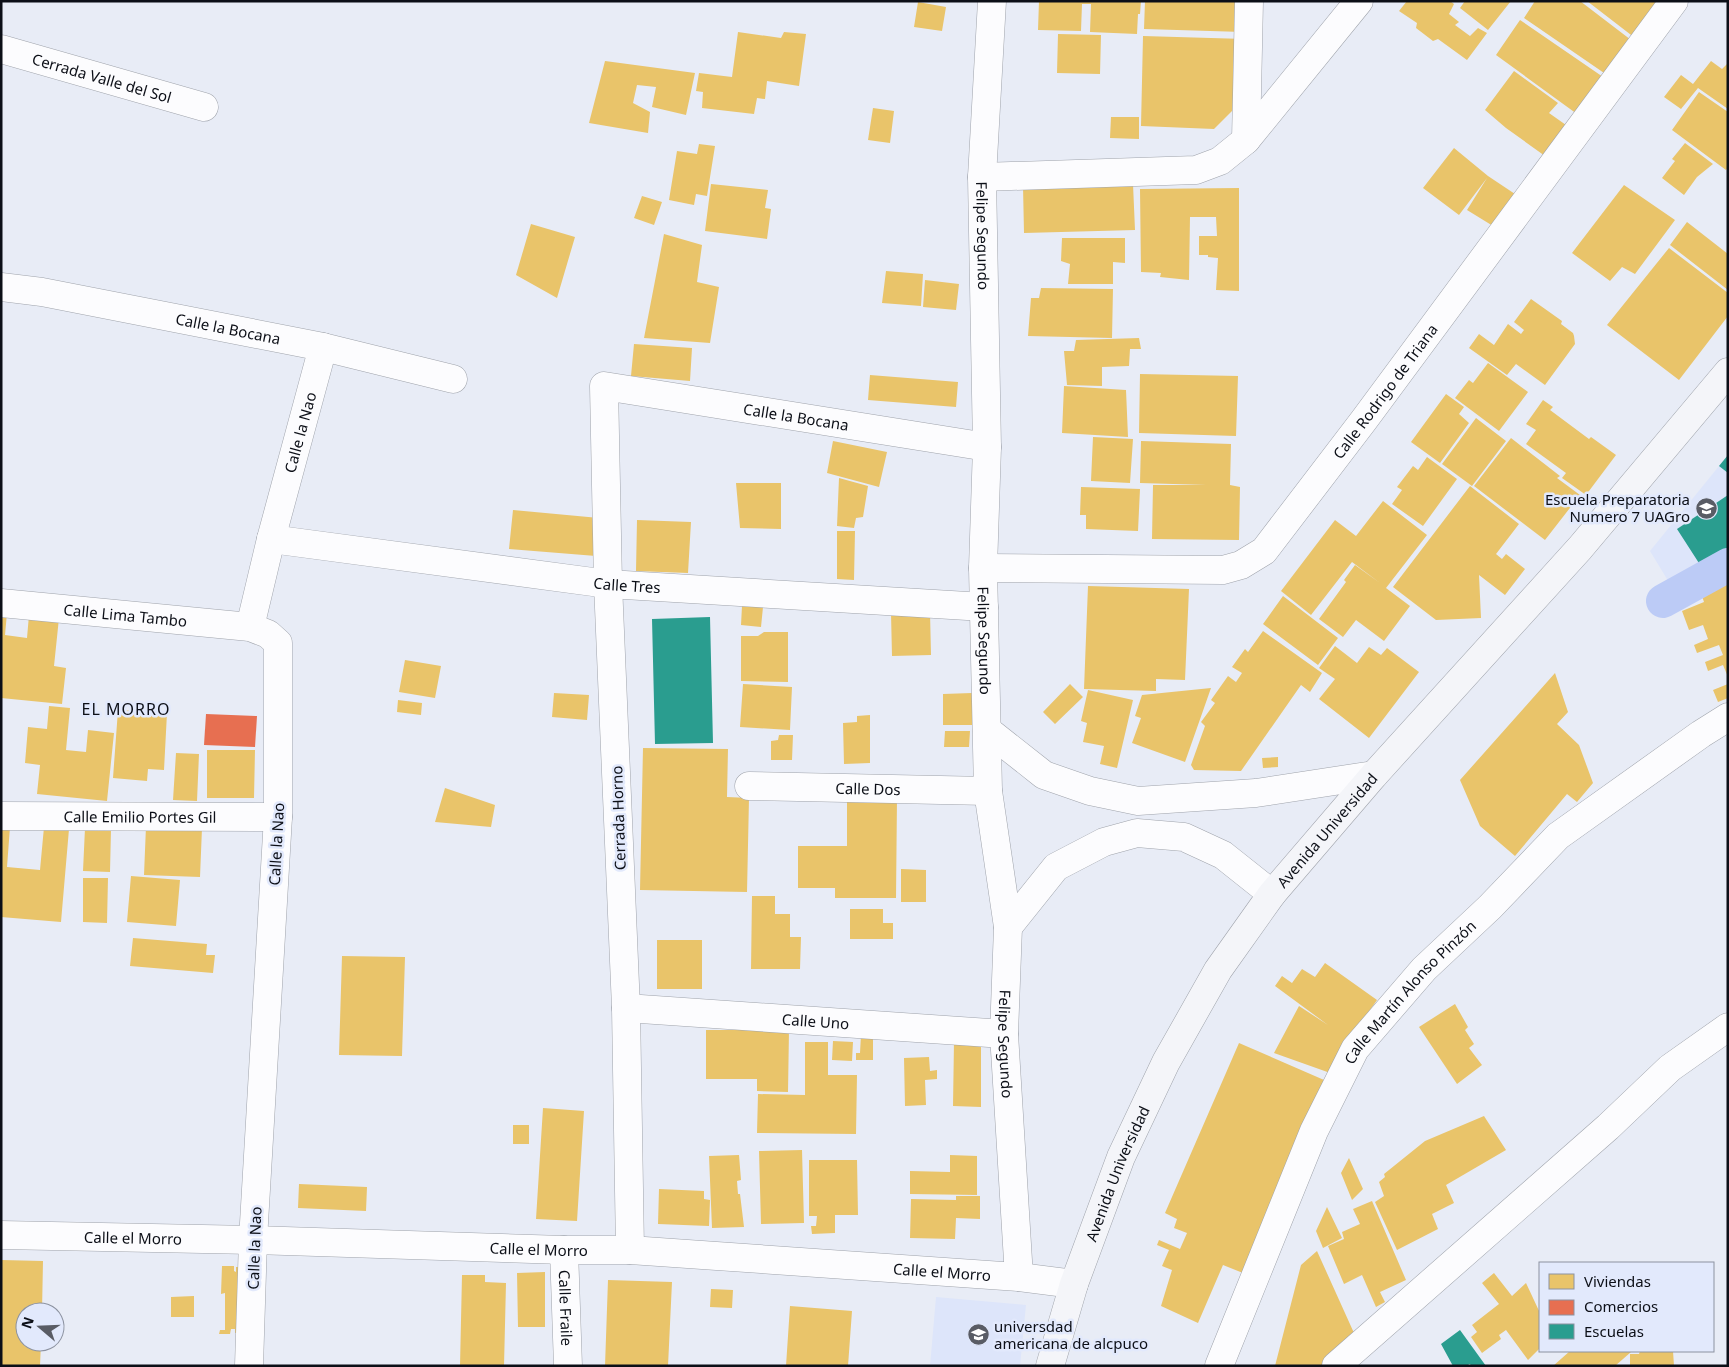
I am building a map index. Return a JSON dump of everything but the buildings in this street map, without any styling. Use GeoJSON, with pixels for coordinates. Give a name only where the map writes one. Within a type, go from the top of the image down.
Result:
{"type":"FeatureCollection","features":[{"type":"Feature","properties":{"kind":"main road","name":"Avenida Universidad"},"geometry":{"type":"LineString","coordinates":[[1050,1366],[1074,1284],[1121,1157],[1166,1062],[1218,970],[1272,894],[1374,775],[1580,548],[1728,372]]}},
{"type":"Feature","properties":{"kind":"street","name":"Felipe Segundo"},"geometry":{"type":"LineString","coordinates":[[992,1],[982,177],[987,446],[983,568],[988,791],[1008,927],[1004,1034],[1019,1277]]}},
{"type":"Feature","properties":{"kind":"street"},"geometry":{"type":"LineString","coordinates":[[1246,140],[1249,1]]}},
{"type":"Feature","properties":{"kind":"street"},"geometry":{"type":"LineString","coordinates":[[982,177],[1196,170],[1220,161],[1246,140],[1358,1]]}},
{"type":"Feature","properties":{"kind":"street","name":"Calle Rodrigo de Triana"},"geometry":{"type":"LineString","coordinates":[[983,568],[1222,570],[1242,565],[1264,551],[1364,420],[1674,1]]}},
{"type":"Feature","properties":{"kind":"street","name":"Cerrada Valle del Sol"},"geometry":{"type":"LineString","coordinates":[[1,49],[204,107]]}},
{"type":"Feature","properties":{"kind":"street","name":"Calle la Bocana"},"geometry":{"type":"LineString","coordinates":[[1,287],[42,292],[323,347],[453,379]]}},
{"type":"Feature","properties":{"kind":"street","name":"Calle la Nao"},"geometry":{"type":"LineString","coordinates":[[249,1366],[253,1240],[278,817],[278,643],[268,634],[250,627],[271,539],[323,347]]}},
{"type":"Feature","properties":{"kind":"street","name":"Calle la Bocana"},"geometry":{"type":"LineString","coordinates":[[604,386],[987,446]]}},
{"type":"Feature","properties":{"kind":"street","name":"Cerrada Horno"},"geometry":{"type":"LineString","coordinates":[[604,386],[608,584],[626,1008],[630,1250]]}},
{"type":"Feature","properties":{"kind":"street","name":"Calle Tres"},"geometry":{"type":"LineString","coordinates":[[271,539],[608,584],[984,607]]}},
{"type":"Feature","properties":{"kind":"street","name":"Calle Lima Tambo"},"geometry":{"type":"LineString","coordinates":[[1,603],[250,627]]}},
{"type":"Feature","properties":{"kind":"street","name":"Calle Martín Alonso Pinzón"},"geometry":{"type":"LineString","coordinates":[[1219,1366],[1314,1131],[1355,1049],[1424,969],[1490,907],[1558,836],[1701,734],[1728,717]]}},
{"type":"Feature","properties":{"kind":"street"},"geometry":{"type":"LineString","coordinates":[[987,730],[1044,775],[1090,791],[1138,801],[1256,793],[1374,775]]}},
{"type":"Feature","properties":{"kind":"street","name":"Calle Dos"},"geometry":{"type":"LineString","coordinates":[[749,786],[988,791]]}},
{"type":"Feature","properties":{"kind":"street"},"geometry":{"type":"LineString","coordinates":[[1136,833],[1138,801]]}},
{"type":"Feature","properties":{"kind":"street","name":"Calle Emilio Portes Gil"},"geometry":{"type":"LineString","coordinates":[[1,816],[278,817]]}},
{"type":"Feature","properties":{"kind":"street"},"geometry":{"type":"LineString","coordinates":[[1008,927],[1056,867],[1104,842],[1136,833],[1184,837],[1223,855],[1272,894]]}},
{"type":"Feature","properties":{"kind":"street","name":"Calle Uno"},"geometry":{"type":"LineString","coordinates":[[626,1008],[1004,1034]]}},
{"type":"Feature","properties":{"kind":"street"},"geometry":{"type":"LineString","coordinates":[[1336,1366],[1600,1134],[1670,1068],[1728,1027]]}},
{"type":"Feature","properties":{"kind":"street","name":"Calle el Morro"},"geometry":{"type":"LineString","coordinates":[[1,1235],[253,1240],[564,1250],[630,1250],[1019,1277],[1074,1284]]}},
{"type":"Feature","properties":{"kind":"street","name":"Calle Fraile"},"geometry":{"type":"LineString","coordinates":[[564,1250],[568,1366]]}},
{"type":"Feature","properties":{"kind":"shaded area","name":"Escuela Preparatoria Numero 7 UAGro"},"geometry":{"type":"Polygon","coordinates":[[[1728,455],[1728,553],[1670,584],[1650,551],[1728,455]]]}},
{"type":"Feature","properties":{"kind":"shaded area","name":"universdad americana de alcpuco"},"geometry":{"type":"Polygon","coordinates":[[[936,1297],[1026,1305],[1020,1366],[930,1366],[936,1297]]]}},
{"type":"Feature","properties":{"kind":"waterway"},"geometry":{"type":"LineString","coordinates":[[1663,601],[1728,565]]}},
{"type":"Feature","properties":{"kind":"place","name":"Escuela Preparatoria Numero 7 UAGro"},"geometry":{"type":"Point","coordinates":[1706,508]}},
{"type":"Feature","properties":{"kind":"place","name":"universdad americana de alcpuco"},"geometry":{"type":"Point","coordinates":[978,1335]}},
{"type":"Feature","properties":{"kind":"district","name":"EL MORRO"},"geometry":{"type":"Point","coordinates":[126,709]}}]}
